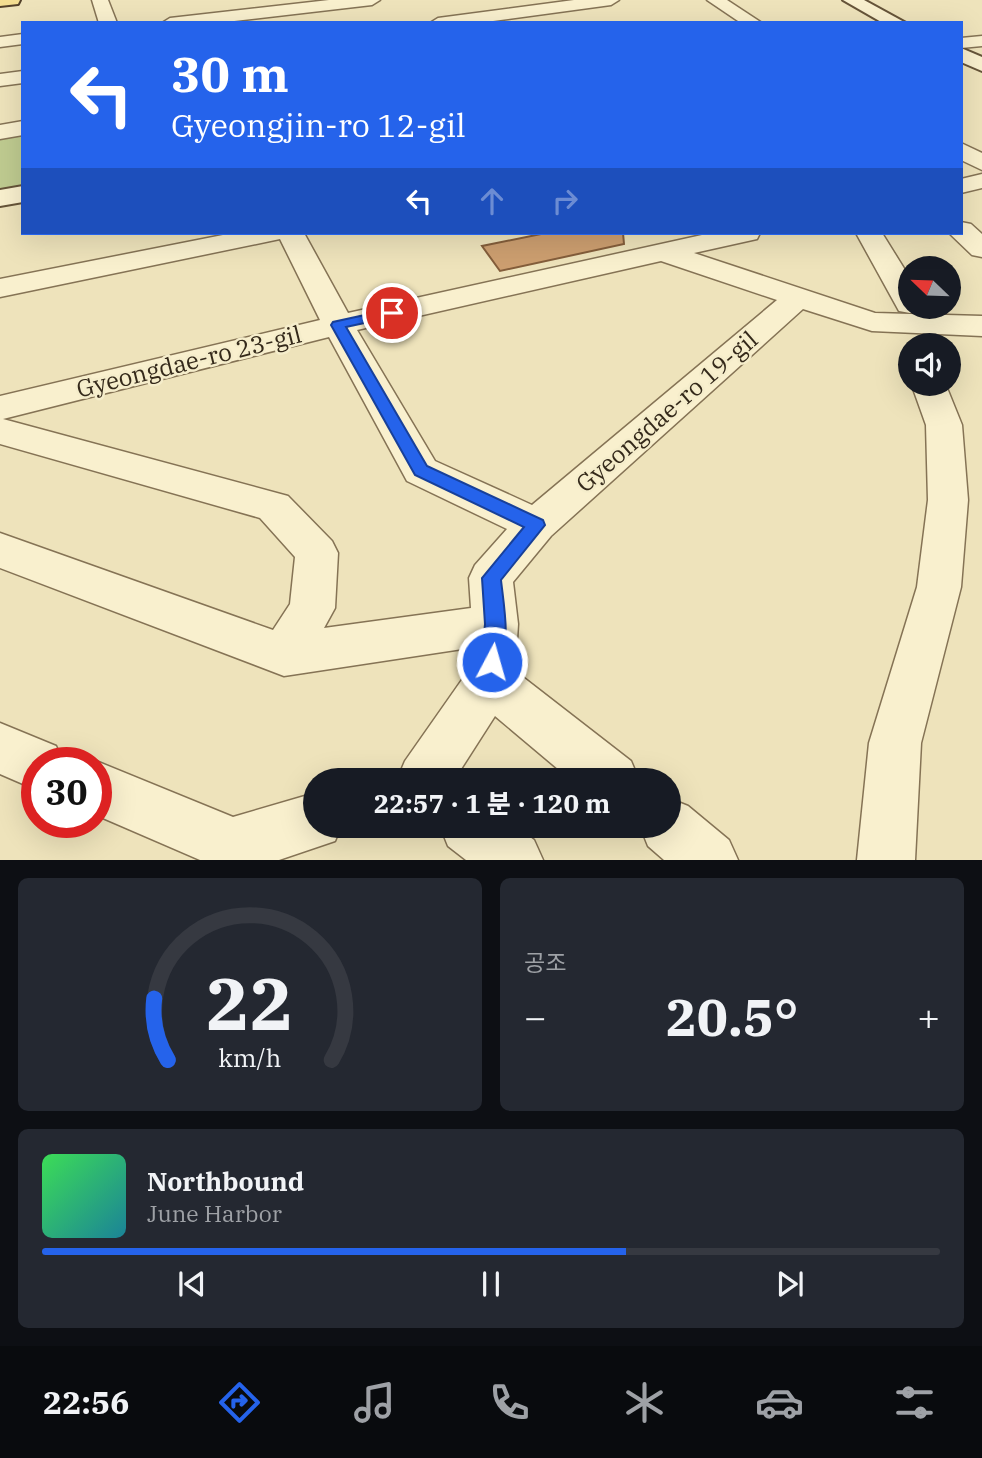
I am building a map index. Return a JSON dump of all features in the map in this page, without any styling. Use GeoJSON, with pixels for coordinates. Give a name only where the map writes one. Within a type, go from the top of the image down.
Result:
{"type":"FeatureCollection","features":[{"type":"Feature","properties":{"kind":"main road"},"geometry":{"type":"LineString","coordinates":[[0,1],[12,0]]}},
{"type":"Feature","properties":{"kind":"main road"},"geometry":{"type":"LineString","coordinates":[[851,0],[893,21]]}},
{"type":"Feature","properties":{"kind":"main road"},"geometry":{"type":"LineString","coordinates":[[963,55],[982,65]]}},
{"type":"Feature","properties":{"kind":"main road"},"geometry":{"type":"LineString","coordinates":[[0,198],[21,194]]}},
{"type":"Feature","properties":{"kind":"street"},"geometry":{"type":"LineString","coordinates":[[100,0],[107,21]]}},
{"type":"Feature","properties":{"kind":"street"},"geometry":{"type":"LineString","coordinates":[[188,21],[372,0]]}},
{"type":"Feature","properties":{"kind":"street"},"geometry":{"type":"LineString","coordinates":[[443,12],[464,18],[601,0]]}},
{"type":"Feature","properties":{"kind":"street"},"geometry":{"type":"LineString","coordinates":[[443,12],[462,20],[611,0]]}},
{"type":"Feature","properties":{"kind":"street"},"geometry":{"type":"LineString","coordinates":[[715,0],[751,21]]}},
{"type":"Feature","properties":{"kind":"street"},"geometry":{"type":"LineString","coordinates":[[566,6],[590,21]]}},
{"type":"Feature","properties":{"kind":"street"},"geometry":{"type":"LineString","coordinates":[[0,42],[21,39]]}},
{"type":"Feature","properties":{"kind":"street"},"geometry":{"type":"LineString","coordinates":[[963,43],[982,41]]}},
{"type":"Feature","properties":{"kind":"street"},"geometry":{"type":"LineString","coordinates":[[0,80],[21,77]]}},
{"type":"Feature","properties":{"kind":"street"},"geometry":{"type":"LineString","coordinates":[[0,132],[21,128]]}},
{"type":"Feature","properties":{"kind":"street"},"geometry":{"type":"LineString","coordinates":[[963,151],[982,163]]}},
{"type":"Feature","properties":{"kind":"street"},"geometry":{"type":"LineString","coordinates":[[963,186],[982,181]]}},
{"type":"Feature","properties":{"kind":"street"},"geometry":{"type":"LineString","coordinates":[[963,232],[982,249]]}},
{"type":"Feature","properties":{"kind":"street"},"geometry":{"type":"LineString","coordinates":[[0,288],[263,235]]}},
{"type":"Feature","properties":{"kind":"street"},"geometry":{"type":"LineString","coordinates":[[292,235],[338,325],[421,471],[536,525]]}},
{"type":"Feature","properties":{"kind":"street","name":"Gyeongdae-ro 23-gil"},"geometry":{"type":"LineString","coordinates":[[0,408],[338,325],[738,235]]}},
{"type":"Feature","properties":{"kind":"street"},"geometry":{"type":"LineString","coordinates":[[870,235],[884,259],[911,321]]}},
{"type":"Feature","properties":{"kind":"street"},"geometry":{"type":"LineString","coordinates":[[661,252],[872,322],[911,321],[982,326]]}},
{"type":"Feature","properties":{"kind":"street","name":"Gyeongdae-ro 19-gil"},"geometry":{"type":"LineString","coordinates":[[490,681],[495,624],[491,578],[536,525],[798,298]]}},
{"type":"Feature","properties":{"kind":"street"},"geometry":{"type":"LineString","coordinates":[[886,859],[895,743],[939,587],[948,500],[944,425],[933,396]]}},
{"type":"Feature","properties":{"kind":"street"},"geometry":{"type":"LineString","coordinates":[[0,431],[274,507],[317,553],[312,608],[284,655]]}},
{"type":"Feature","properties":{"kind":"street"},"geometry":{"type":"LineString","coordinates":[[0,550],[284,655],[495,624]]}},
{"type":"Feature","properties":{"kind":"street"},"geometry":{"type":"LineString","coordinates":[[432,768],[490,681],[597,768]]}},
{"type":"Feature","properties":{"kind":"street"},"geometry":{"type":"LineString","coordinates":[[0,748],[21,757]]}},
{"type":"Feature","properties":{"kind":"street"},"geometry":{"type":"LineString","coordinates":[[112,796],[220,852],[303,825]]}},
{"type":"Feature","properties":{"kind":"street"},"geometry":{"type":"LineString","coordinates":[[681,836],[709,859]]}},
{"type":"Feature","properties":{"kind":"street"},"geometry":{"type":"LineString","coordinates":[[485,838],[514,859]]}},
{"type":"Feature","properties":{"kind":"green space"},"geometry":{"type":"Polygon","coordinates":[[[21,128],[21,188],[0,191],[0,131],[21,128]]]}},
{"type":"Feature","properties":{"kind":"building"},"geometry":{"type":"Polygon","coordinates":[[[536,235],[623,235],[624,244],[500,271],[482,246],[536,235]]]}},
{"type":"Feature","properties":{"kind":"route"},"geometry":{"type":"LineString","coordinates":[[392,313],[338,325],[421,471],[536,525],[491,578],[495,624],[492,662]]}}]}
